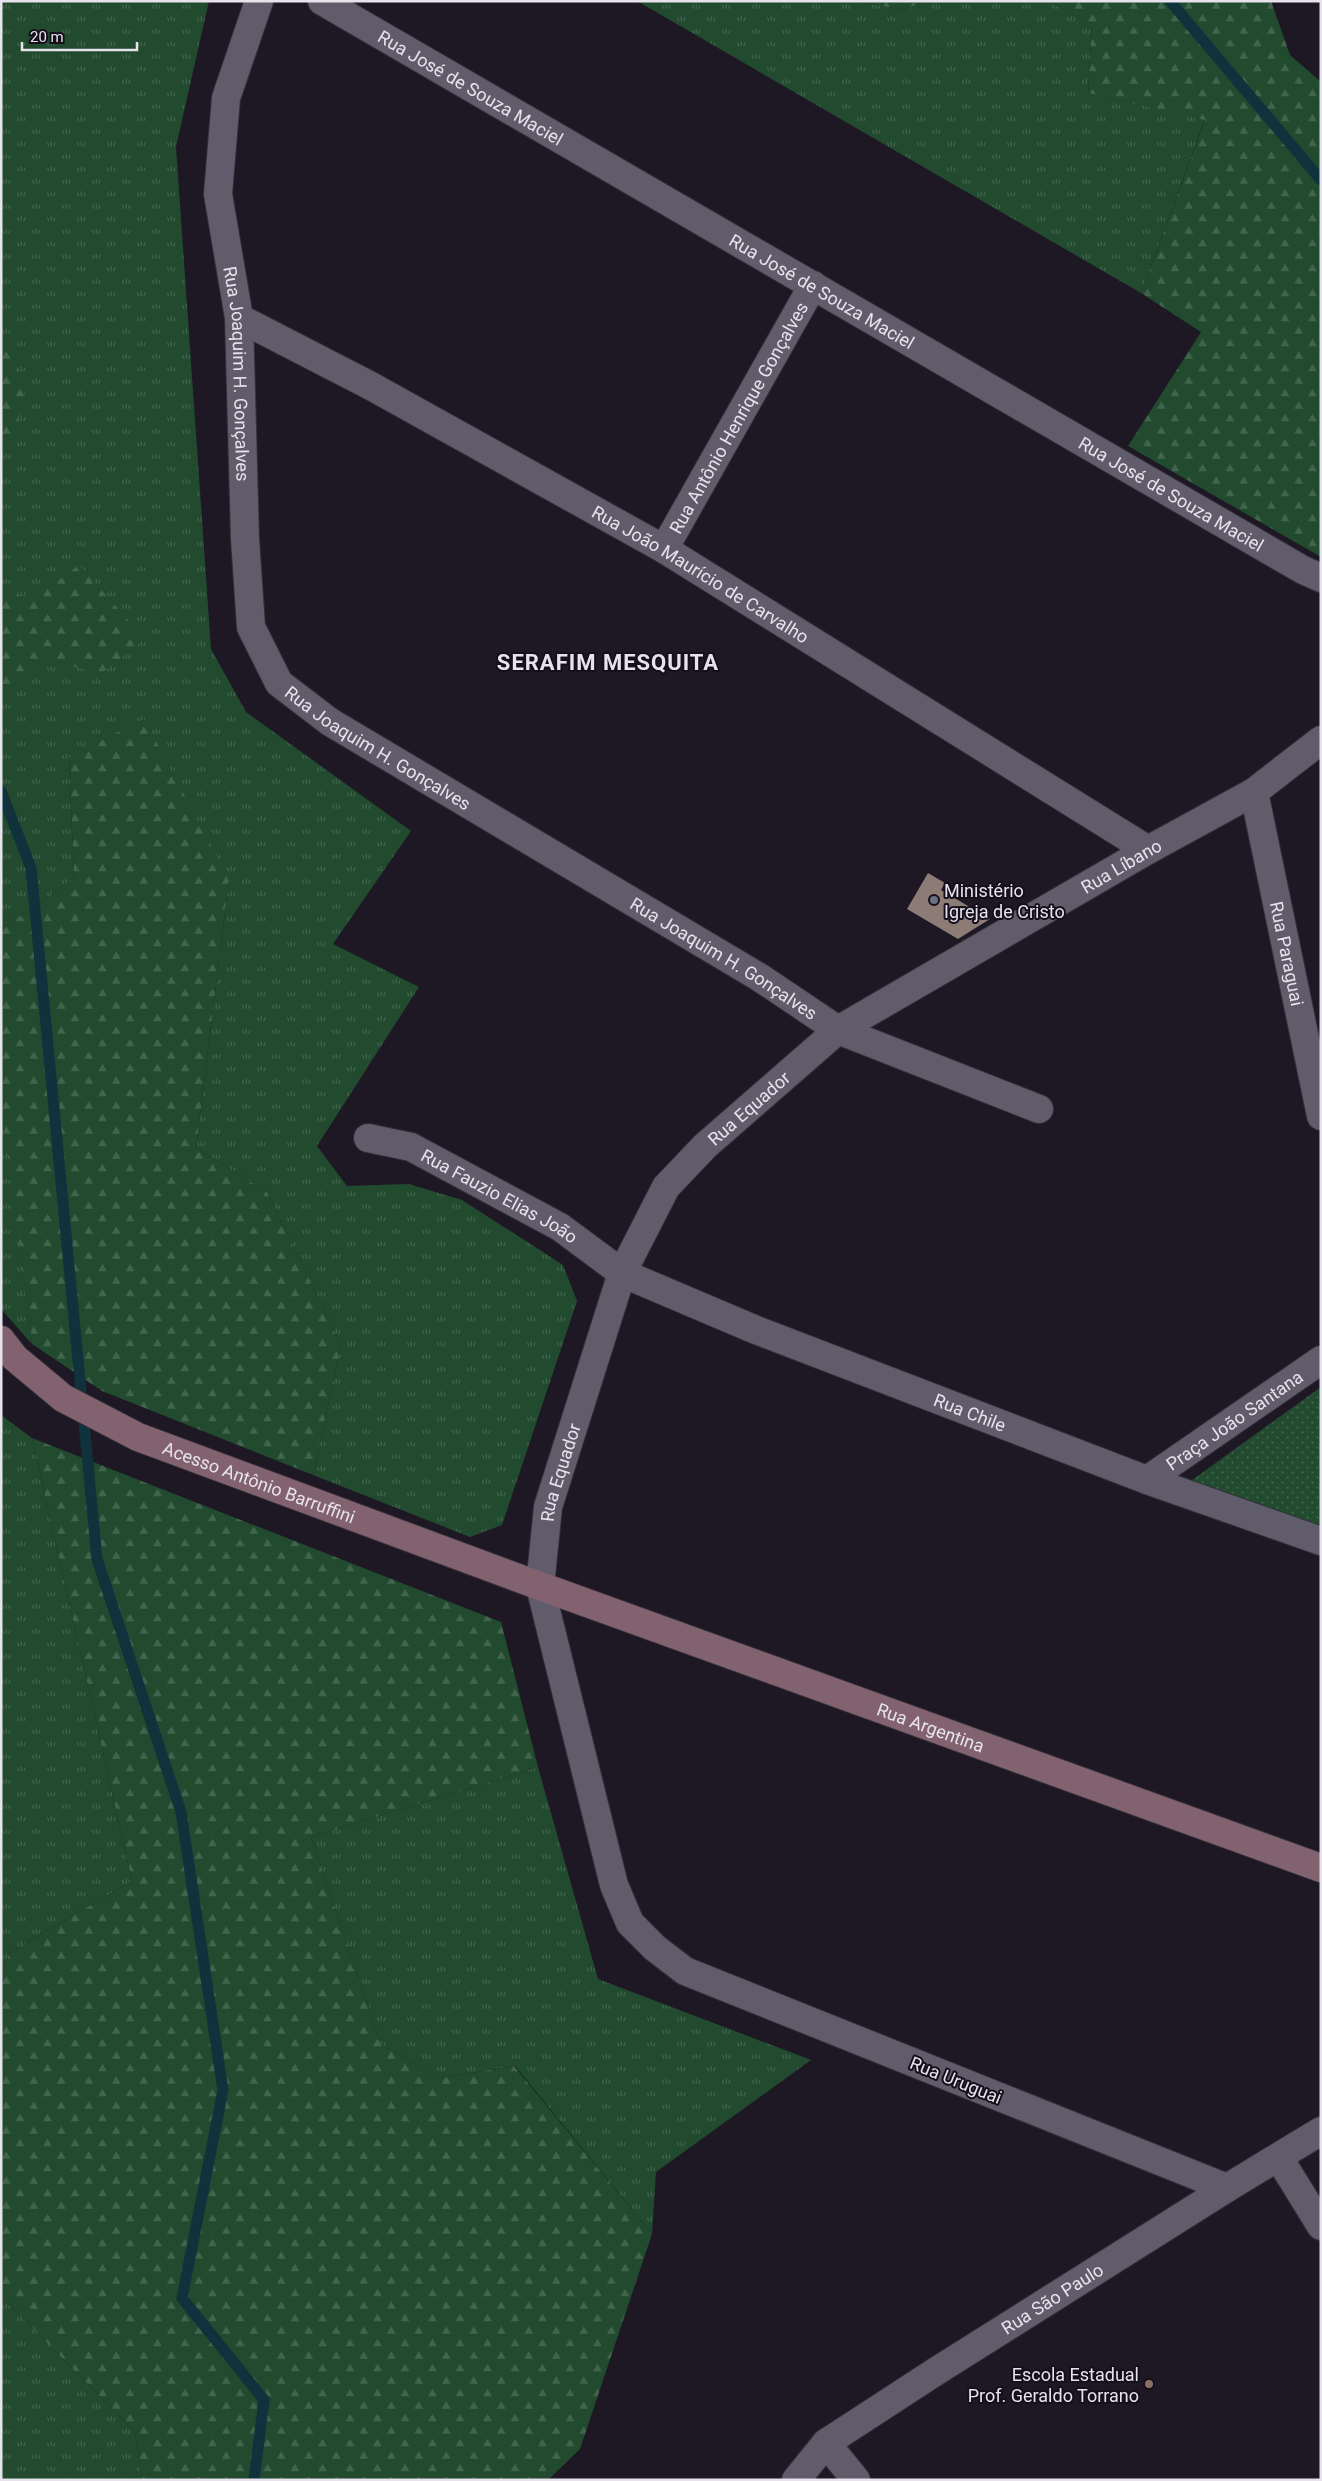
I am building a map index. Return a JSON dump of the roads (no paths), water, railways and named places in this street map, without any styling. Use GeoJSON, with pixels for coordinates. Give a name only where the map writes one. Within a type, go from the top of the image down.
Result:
{"type":"FeatureCollection","features":[{"type":"Feature","properties":{"kind":"street","name":"Rua Joaquim H. Gonçalves"},"geometry":{"type":"LineString","coordinates":[[259,1],[226,98],[218,194],[239,318],[245,539],[252,627],[279,683],[330,722],[759,976],[838,1030],[1039,1109]]}},
{"type":"Feature","properties":{"kind":"street","name":"Rua José de Souza Maciel"},"geometry":{"type":"LineString","coordinates":[[322,1],[1303,570],[1321,578]]}},
{"type":"Feature","properties":{"kind":"street","name":"Rua Antônio Henrique Gonçalves"},"geometry":{"type":"LineString","coordinates":[[664,550],[813,285]]}},
{"type":"Feature","properties":{"kind":"street","name":"Rua João Maurício de Carvalho"},"geometry":{"type":"LineString","coordinates":[[239,318],[372,386],[664,550],[1148,850]]}},
{"type":"Feature","properties":{"kind":"street","name":"Rua Líbano"},"geometry":{"type":"LineString","coordinates":[[838,1030],[1148,850],[1254,792],[1321,740]]}},
{"type":"Feature","properties":{"kind":"street","name":"Rua Paraguai"},"geometry":{"type":"LineString","coordinates":[[1254,792],[1321,1116]]}},
{"type":"Feature","properties":{"kind":"street","name":"Rua Equador"},"geometry":{"type":"LineString","coordinates":[[685,1971],[655,1948],[630,1922],[614,1884],[540,1586],[548,1507],[622,1274],[666,1187],[705,1146],[838,1030]]}},
{"type":"Feature","properties":{"kind":"street","name":"Rua Fauzio Elias João"},"geometry":{"type":"LineString","coordinates":[[368,1138],[412,1147],[560,1227],[622,1274]]}},
{"type":"Feature","properties":{"kind":"street","name":"Rua Chile"},"geometry":{"type":"LineString","coordinates":[[622,1274],[756,1330],[1147,1480],[1321,1541]]}},
{"type":"Feature","properties":{"kind":"street","name":"Acesso Antônio Barruffini"},"geometry":{"type":"LineString","coordinates":[[1,1340],[15,1358],[63,1398],[138,1437],[540,1586]]}},
{"type":"Feature","properties":{"kind":"street","name":"Praça João Santana"},"geometry":{"type":"LineString","coordinates":[[1147,1480],[1321,1360]]}},
{"type":"Feature","properties":{"kind":"street","name":"Rua Argentina"},"geometry":{"type":"LineString","coordinates":[[540,1586],[1321,1868]]}},
{"type":"Feature","properties":{"kind":"street","name":"Rua Uruguai"},"geometry":{"type":"LineString","coordinates":[[685,1971],[1226,2188]]}},
{"type":"Feature","properties":{"kind":"street","name":"Rua São Paulo"},"geometry":{"type":"LineString","coordinates":[[796,2480],[826,2443],[1226,2188],[1279,2158],[1321,2131]]}},
{"type":"Feature","properties":{"kind":"street"},"geometry":{"type":"LineString","coordinates":[[1279,2158],[1321,2226]]}},
{"type":"Feature","properties":{"kind":"street"},"geometry":{"type":"LineString","coordinates":[[826,2443],[856,2480]]}},
{"type":"Feature","properties":{"kind":"waterway"},"geometry":{"type":"LineString","coordinates":[[1170,1],[1321,180]]}},
{"type":"Feature","properties":{"kind":"waterway"},"geometry":{"type":"LineString","coordinates":[[1,791],[31,868],[97,1559],[181,1812],[223,2090],[182,2298],[264,2400],[254,2480]]}},
{"type":"Feature","properties":{"kind":"place","name":"Ministério Igreja de Cristo"},"geometry":{"type":"Point","coordinates":[934,900]}},
{"type":"Feature","properties":{"kind":"place","name":"Escola Estadual Prof. Geraldo Torrano"},"geometry":{"type":"Point","coordinates":[1149,2384]}},
{"type":"Feature","properties":{"kind":"district","name":"SERAFIM MESQUITA"},"geometry":{"type":"Point","coordinates":[608,662]}}]}
